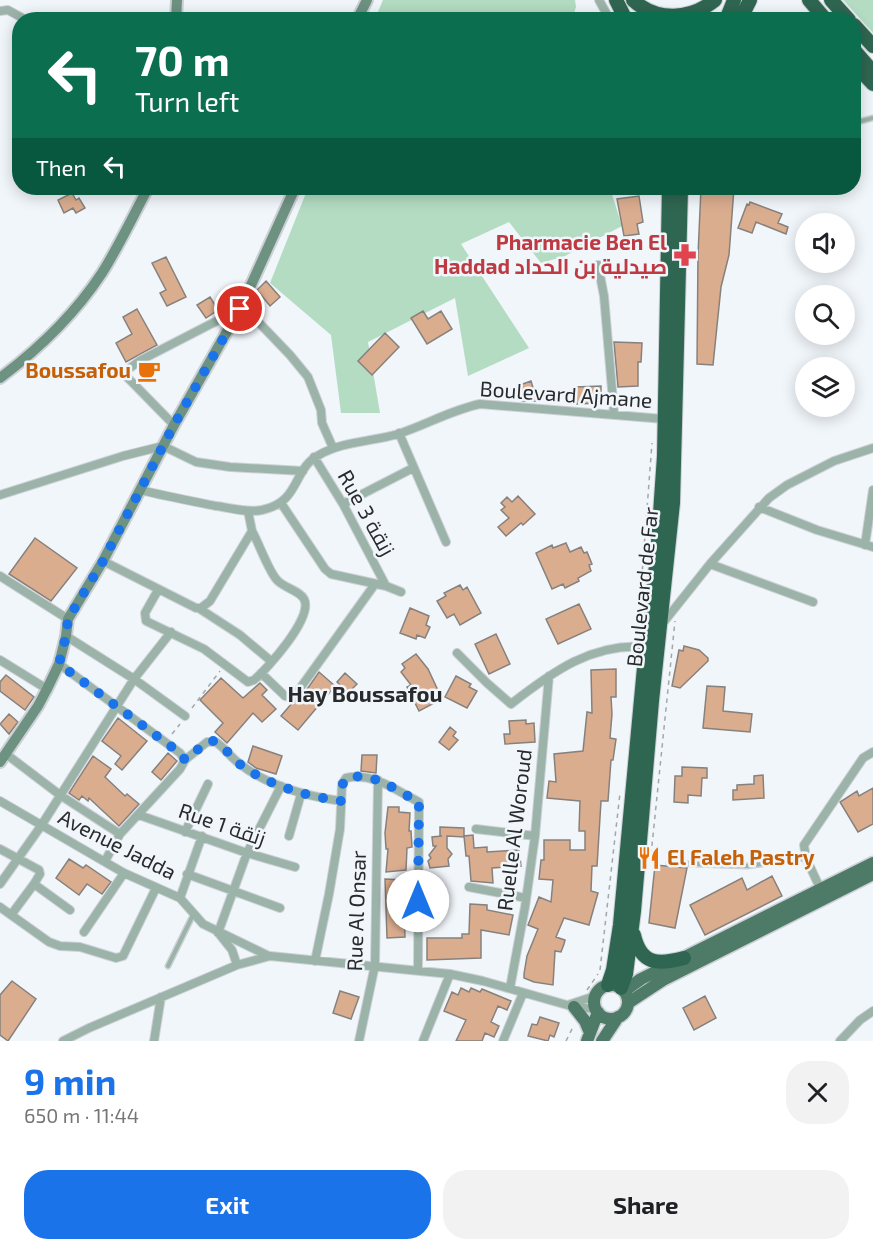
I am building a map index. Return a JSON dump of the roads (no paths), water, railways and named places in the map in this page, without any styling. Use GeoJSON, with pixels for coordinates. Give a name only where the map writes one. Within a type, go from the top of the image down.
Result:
{"type":"FeatureCollection","features":[{"type":"Feature","properties":{"kind":"highway"},"geometry":{"type":"LineString","coordinates":[[633,0],[650,12]]}},
{"type":"Feature","properties":{"kind":"highway"},"geometry":{"type":"LineString","coordinates":[[697,12],[715,0]]}},
{"type":"Feature","properties":{"kind":"highway"},"geometry":{"type":"LineString","coordinates":[[798,0],[808,12]]}},
{"type":"Feature","properties":{"kind":"highway"},"geometry":{"type":"LineString","coordinates":[[809,0],[819,12]]}},
{"type":"Feature","properties":{"kind":"highway"},"geometry":{"type":"LineString","coordinates":[[831,0],[842,12]]}},
{"type":"Feature","properties":{"kind":"highway"},"geometry":{"type":"LineString","coordinates":[[861,33],[873,46]]}},
{"type":"Feature","properties":{"kind":"highway"},"geometry":{"type":"LineString","coordinates":[[861,58],[873,72]]}},
{"type":"Feature","properties":{"kind":"highway"},"geometry":{"type":"LineString","coordinates":[[861,71],[873,84]]}},
{"type":"Feature","properties":{"kind":"highway","name":"Boulevard de Far"},"geometry":{"type":"LineString","coordinates":[[620,992],[613,970],[620,925],[646,647],[657,557],[664,456],[669,195]]}},
{"type":"Feature","properties":{"kind":"highway","name":"Boulevard de Far"},"geometry":{"type":"LineString","coordinates":[[620,992],[626,974],[632,927],[652,701],[662,624],[673,503],[681,195]]}},
{"type":"Feature","properties":{"kind":"highway"},"geometry":{"type":"LineString","coordinates":[[632,927],[642,955],[660,963],[684,958]]}},
{"type":"Feature","properties":{"kind":"main road"},"geometry":{"type":"LineString","coordinates":[[620,992],[641,979],[873,862]]}},
{"type":"Feature","properties":{"kind":"main road"},"geometry":{"type":"LineString","coordinates":[[588,1037],[600,989],[620,992],[663,980],[873,874]]}},
{"type":"Feature","properties":{"kind":"main road"},"geometry":{"type":"LineString","coordinates":[[602,1041],[618,1017],[625,1012],[620,992]]}},
{"type":"Feature","properties":{"kind":"main road"},"geometry":{"type":"LineString","coordinates":[[596,1006],[605,1018],[618,1017]]}},
{"type":"Feature","properties":{"kind":"main road"},"geometry":{"type":"LineString","coordinates":[[575,1007],[588,1037]]}},
{"type":"Feature","properties":{"kind":"street"},"geometry":{"type":"LineString","coordinates":[[0,378],[29,356],[82,301],[103,272],[144,195]]}},
{"type":"Feature","properties":{"kind":"street"},"geometry":{"type":"LineString","coordinates":[[120,834],[3,758],[47,689],[59,664],[68,619],[103,561],[174,425],[241,307],[292,195]]}},
{"type":"Feature","properties":{"kind":"street"},"geometry":{"type":"LineString","coordinates":[[598,265],[604,296],[614,413]]}},
{"type":"Feature","properties":{"kind":"street"},"geometry":{"type":"LineString","coordinates":[[174,425],[132,384],[126,376],[127,370],[141,360],[241,307]]}},
{"type":"Feature","properties":{"kind":"street"},"geometry":{"type":"LineString","coordinates":[[241,307],[290,355],[308,377],[320,406],[322,423],[333,448]]}},
{"type":"Feature","properties":{"kind":"street","name":"Boulevard Ajmane"},"geometry":{"type":"LineString","coordinates":[[281,502],[289,495],[303,471],[314,458],[333,448],[399,434],[460,409],[480,404],[664,418]]}},
{"type":"Feature","properties":{"kind":"street"},"geometry":{"type":"LineString","coordinates":[[399,434],[446,542]]}},
{"type":"Feature","properties":{"kind":"street"},"geometry":{"type":"LineString","coordinates":[[0,495],[123,456],[163,446],[188,460],[205,464],[303,471]]}},
{"type":"Feature","properties":{"kind":"street"},"geometry":{"type":"LineString","coordinates":[[662,624],[759,507],[787,485],[806,475],[834,461],[873,448]]}},
{"type":"Feature","properties":{"kind":"street","name":"Rue 3 زنقة"},"geometry":{"type":"LineString","coordinates":[[314,458],[343,504],[386,586]]}},
{"type":"Feature","properties":{"kind":"street"},"geometry":{"type":"LineString","coordinates":[[343,504],[413,468]]}},
{"type":"Feature","properties":{"kind":"street"},"geometry":{"type":"LineString","coordinates":[[140,490],[248,512],[271,507],[281,502],[328,572],[336,577],[386,586],[401,592]]}},
{"type":"Feature","properties":{"kind":"street"},"geometry":{"type":"LineString","coordinates":[[759,507],[817,530],[869,546],[873,490]]}},
{"type":"Feature","properties":{"kind":"street"},"geometry":{"type":"LineString","coordinates":[[158,590],[145,613],[146,621],[204,649],[248,682],[254,680],[296,630],[305,610],[305,602],[303,597],[276,579],[252,531],[248,512]]}},
{"type":"Feature","properties":{"kind":"street"},"geometry":{"type":"LineString","coordinates":[[200,609],[210,601],[252,531]]}},
{"type":"Feature","properties":{"kind":"street"},"geometry":{"type":"LineString","coordinates":[[103,561],[200,609],[240,635],[271,661]]}},
{"type":"Feature","properties":{"kind":"street"},"geometry":{"type":"LineString","coordinates":[[710,564],[813,602]]}},
{"type":"Feature","properties":{"kind":"street"},"geometry":{"type":"LineString","coordinates":[[0,576],[68,619]]}},
{"type":"Feature","properties":{"kind":"street"},"geometry":{"type":"LineString","coordinates":[[261,673],[285,696],[290,697],[296,694],[375,584]]}},
{"type":"Feature","properties":{"kind":"street"},"geometry":{"type":"LineString","coordinates":[[0,884],[41,826],[116,705],[171,633]]}},
{"type":"Feature","properties":{"kind":"street"},"geometry":{"type":"LineString","coordinates":[[66,636],[134,679],[186,716]]}},
{"type":"Feature","properties":{"kind":"street"},"geometry":{"type":"LineString","coordinates":[[457,653],[511,704],[549,676],[578,660],[602,650],[621,646],[646,647]]}},
{"type":"Feature","properties":{"kind":"street"},"geometry":{"type":"LineString","coordinates":[[0,660],[47,689]]}},
{"type":"Feature","properties":{"kind":"street"},"geometry":{"type":"LineString","coordinates":[[59,664],[166,742],[185,760]]}},
{"type":"Feature","properties":{"kind":"street","name":"Ruelle Al Woroud"},"geometry":{"type":"LineString","coordinates":[[510,988],[535,836],[549,676]]}},
{"type":"Feature","properties":{"kind":"street"},"geometry":{"type":"LineString","coordinates":[[105,861],[120,834],[180,769],[185,760],[207,742],[216,742],[244,767],[281,786],[301,794],[341,801]]}},
{"type":"Feature","properties":{"kind":"street"},"geometry":{"type":"LineString","coordinates":[[820,888],[806,858],[804,846],[862,758],[873,752]]}},
{"type":"Feature","properties":{"kind":"street"},"geometry":{"type":"LineString","coordinates":[[315,961],[340,829],[344,780],[353,776],[363,776],[378,780],[419,802],[418,969]]}},
{"type":"Feature","properties":{"kind":"street","name":"Rue Al Onsar"},"geometry":{"type":"LineString","coordinates":[[359,1041],[375,965],[378,780]]}},
{"type":"Feature","properties":{"kind":"street"},"geometry":{"type":"LineString","coordinates":[[185,832],[208,784]]}},
{"type":"Feature","properties":{"kind":"street"},"geometry":{"type":"LineString","coordinates":[[216,931],[247,853],[281,786]]}},
{"type":"Feature","properties":{"kind":"street"},"geometry":{"type":"LineString","coordinates":[[288,836],[301,794]]}},
{"type":"Feature","properties":{"kind":"street","name":"Avenue Jadda"},"geometry":{"type":"LineString","coordinates":[[0,801],[124,873],[180,897],[203,924],[270,956]]}},
{"type":"Feature","properties":{"kind":"street","name":"Rue 1 زنقة"},"geometry":{"type":"LineString","coordinates":[[138,815],[247,853],[295,867]]}},
{"type":"Feature","properties":{"kind":"street"},"geometry":{"type":"LineString","coordinates":[[476,829],[535,836]]}},
{"type":"Feature","properties":{"kind":"street"},"geometry":{"type":"LineString","coordinates":[[180,897],[202,836]]}},
{"type":"Feature","properties":{"kind":"street"},"geometry":{"type":"LineString","coordinates":[[0,849],[40,871],[34,884],[11,915]]}},
{"type":"Feature","properties":{"kind":"street"},"geometry":{"type":"LineString","coordinates":[[84,932],[124,873]]}},
{"type":"Feature","properties":{"kind":"street"},"geometry":{"type":"LineString","coordinates":[[187,874],[280,908]]}},
{"type":"Feature","properties":{"kind":"street"},"geometry":{"type":"LineString","coordinates":[[34,884],[70,910]]}},
{"type":"Feature","properties":{"kind":"street"},"geometry":{"type":"LineString","coordinates":[[469,887],[526,898]]}},
{"type":"Feature","properties":{"kind":"street"},"geometry":{"type":"LineString","coordinates":[[0,907],[49,942],[60,946],[80,947],[116,958],[123,956],[156,888]]}},
{"type":"Feature","properties":{"kind":"street","name":"Avenue Jadda"},"geometry":{"type":"LineString","coordinates":[[216,931],[228,943],[237,965]]}},
{"type":"Feature","properties":{"kind":"street"},"geometry":{"type":"LineString","coordinates":[[63,1041],[237,965],[270,956],[418,969],[510,988],[575,1007],[596,1006]]}},
{"type":"Feature","properties":{"kind":"street"},"geometry":{"type":"LineString","coordinates":[[423,1041],[450,974]]}},
{"type":"Feature","properties":{"kind":"street"},"geometry":{"type":"LineString","coordinates":[[502,1041],[523,993]]}},
{"type":"Feature","properties":{"kind":"street"},"geometry":{"type":"LineString","coordinates":[[154,1041],[160,997]]}},
{"type":"Feature","properties":{"kind":"street"},"geometry":{"type":"LineString","coordinates":[[575,1007],[596,1006]]}},
{"type":"Feature","properties":{"kind":"street"},"geometry":{"type":"LineString","coordinates":[[840,1041],[860,1020],[873,1011]]}},
{"type":"Feature","properties":{"kind":"lane"},"geometry":{"type":"LineString","coordinates":[[669,863],[747,866],[806,858]]}},
{"type":"Feature","properties":{"kind":"lane"},"geometry":{"type":"LineString","coordinates":[[168,966],[194,915]]}},
{"type":"Feature","properties":{"kind":"place","name":"Pharmacie Ben El Haddad صيدلية بن الحداد"},"geometry":{"type":"Point","coordinates":[685,255]}},
{"type":"Feature","properties":{"kind":"place","name":"Boussafou"},"geometry":{"type":"Point","coordinates":[149,371]}},
{"type":"Feature","properties":{"kind":"place","name":"El Faleh Pastry"},"geometry":{"type":"Point","coordinates":[649,858]}},
{"type":"Feature","properties":{"kind":"district","name":"Hay Boussafou"},"geometry":{"type":"Point","coordinates":[365,694]}}]}
